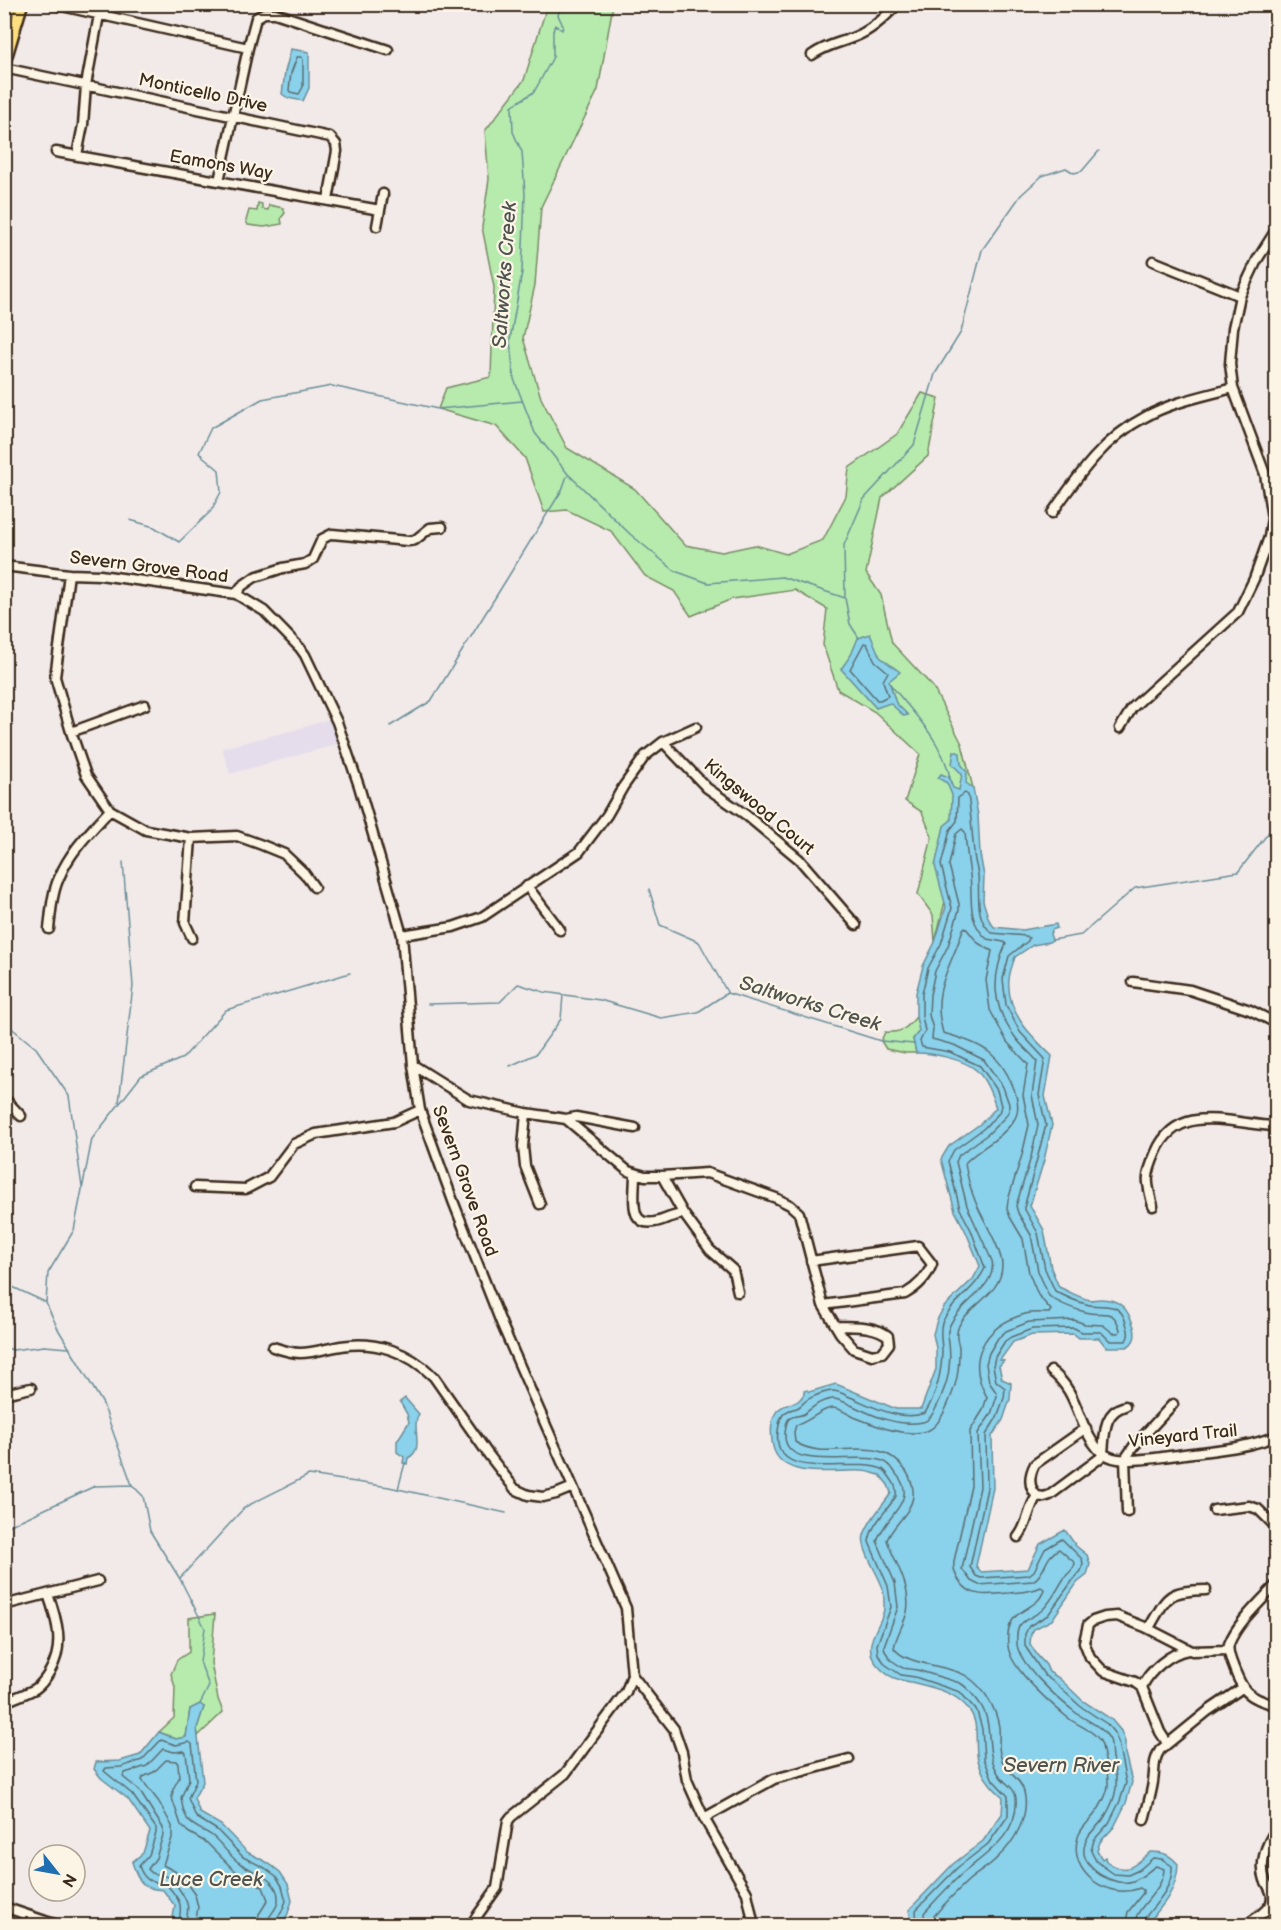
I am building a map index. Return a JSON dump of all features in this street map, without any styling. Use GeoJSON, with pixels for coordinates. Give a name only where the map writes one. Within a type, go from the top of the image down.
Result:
{"type":"FeatureCollection","features":[{"type":"Feature","properties":{"kind":"main road"},"geometry":{"type":"LineString","coordinates":[[4,28],[11,4]]}},
{"type":"Feature","properties":{"kind":"main road"},"geometry":{"type":"LineString","coordinates":[[4,66],[22,4]]}},
{"type":"Feature","properties":{"kind":"street"},"geometry":{"type":"LineString","coordinates":[[52,4],[248,48]]}},
{"type":"Feature","properties":{"kind":"street"},"geometry":{"type":"LineString","coordinates":[[812,55],[824,46],[861,34],[885,17],[898,4]]}},
{"type":"Feature","properties":{"kind":"street"},"geometry":{"type":"LineString","coordinates":[[219,182],[256,18],[264,13],[275,13],[388,50]]}},
{"type":"Feature","properties":{"kind":"street"},"geometry":{"type":"LineString","coordinates":[[77,155],[83,125],[86,85],[99,15]]}},
{"type":"Feature","properties":{"kind":"street","name":"Monticello Drive"},"geometry":{"type":"LineString","coordinates":[[4,66],[330,137],[336,144],[337,151],[328,200]]}},
{"type":"Feature","properties":{"kind":"street","name":"Eamons Way"},"geometry":{"type":"LineString","coordinates":[[56,152],[380,210]]}},
{"type":"Feature","properties":{"kind":"street"},"geometry":{"type":"LineString","coordinates":[[377,226],[383,194]]}},
{"type":"Feature","properties":{"kind":"street"},"geometry":{"type":"LineString","coordinates":[[1120,728],[1132,708],[1238,612],[1262,559],[1269,537],[1274,518],[1263,467],[1233,387],[1230,364],[1235,310],[1261,252],[1276,230]]}},
{"type":"Feature","properties":{"kind":"street"},"geometry":{"type":"LineString","coordinates":[[1153,261],[1240,296]]}},
{"type":"Feature","properties":{"kind":"street"},"geometry":{"type":"LineString","coordinates":[[1053,513],[1090,460],[1123,431],[1144,417],[1174,404],[1233,387]]}},
{"type":"Feature","properties":{"kind":"street"},"geometry":{"type":"LineString","coordinates":[[236,594],[242,586],[255,577],[304,564],[313,559],[322,539],[332,534],[408,541],[415,540],[430,528],[442,527]]}},
{"type":"Feature","properties":{"kind":"street","name":"Severn Grove Road"},"geometry":{"type":"LineString","coordinates":[[4,566],[69,574],[100,575],[236,594],[264,611],[300,648],[337,722],[359,786],[402,935],[413,1065],[420,1110],[502,1325],[627,1608],[632,1675]]}},
{"type":"Feature","properties":{"kind":"street"},"geometry":{"type":"LineString","coordinates":[[69,574],[55,677],[86,775],[110,810],[146,830],[191,838],[237,836],[262,845],[284,854],[314,886]]}},
{"type":"Feature","properties":{"kind":"street"},"geometry":{"type":"LineString","coordinates":[[71,732],[145,705]]}},
{"type":"Feature","properties":{"kind":"street"},"geometry":{"type":"LineString","coordinates":[[402,935],[453,927],[482,917],[579,852],[607,815],[645,756],[663,742],[696,727]]}},
{"type":"Feature","properties":{"kind":"street","name":"Kingswood Court"},"geometry":{"type":"LineString","coordinates":[[663,742],[706,788],[746,815],[799,859],[856,925]]}},
{"type":"Feature","properties":{"kind":"street"},"geometry":{"type":"LineString","coordinates":[[49,929],[58,879],[75,848],[110,810]]}},
{"type":"Feature","properties":{"kind":"street"},"geometry":{"type":"LineString","coordinates":[[191,838],[185,923],[192,938]]}},
{"type":"Feature","properties":{"kind":"street"},"geometry":{"type":"LineString","coordinates":[[527,886],[560,930]]}},
{"type":"Feature","properties":{"kind":"street"},"geometry":{"type":"LineString","coordinates":[[1133,982],[1190,990],[1249,1009],[1276,1023]]}},
{"type":"Feature","properties":{"kind":"street"},"geometry":{"type":"LineString","coordinates":[[413,1065],[470,1100],[526,1113],[566,1119],[576,1117],[635,1128]]}},
{"type":"Feature","properties":{"kind":"street"},"geometry":{"type":"LineString","coordinates":[[4,1098],[21,1116]]}},
{"type":"Feature","properties":{"kind":"street"},"geometry":{"type":"LineString","coordinates":[[195,1186],[246,1189],[269,1177],[294,1144],[308,1137],[394,1122],[420,1110]]}},
{"type":"Feature","properties":{"kind":"street"},"geometry":{"type":"LineString","coordinates":[[526,1113],[525,1166],[540,1204]]}},
{"type":"Feature","properties":{"kind":"street"},"geometry":{"type":"LineString","coordinates":[[566,1119],[628,1171],[645,1176],[707,1173],[776,1197],[790,1205],[799,1213],[823,1305],[847,1342],[862,1353],[872,1355],[882,1353],[889,1344],[888,1336],[883,1332],[865,1327],[837,1326]]}},
{"type":"Feature","properties":{"kind":"street"},"geometry":{"type":"LineString","coordinates":[[1153,1206],[1147,1185],[1147,1172],[1160,1142],[1172,1128],[1194,1120],[1205,1119],[1276,1126]]}},
{"type":"Feature","properties":{"kind":"street"},"geometry":{"type":"LineString","coordinates":[[635,1173],[635,1209],[637,1217],[642,1222],[648,1224],[658,1222],[683,1213]]}},
{"type":"Feature","properties":{"kind":"street"},"geometry":{"type":"LineString","coordinates":[[662,1176],[683,1213],[710,1250],[733,1270],[738,1292]]}},
{"type":"Feature","properties":{"kind":"street"},"geometry":{"type":"LineString","coordinates":[[811,1261],[918,1246],[932,1264],[930,1272],[916,1287],[905,1294],[823,1305]]}},
{"type":"Feature","properties":{"kind":"street"},"geometry":{"type":"LineString","coordinates":[[273,1347],[299,1353],[343,1346],[372,1345],[399,1353],[427,1370],[434,1377],[515,1489],[528,1495],[543,1497],[573,1486]]}},
{"type":"Feature","properties":{"kind":"street"},"geometry":{"type":"LineString","coordinates":[[1051,1371],[1070,1392],[1093,1442],[1102,1453]]}},
{"type":"Feature","properties":{"kind":"street"},"geometry":{"type":"LineString","coordinates":[[4,1394],[31,1388]]}},
{"type":"Feature","properties":{"kind":"street"},"geometry":{"type":"LineString","coordinates":[[1126,1512],[1125,1459],[1173,1404]]}},
{"type":"Feature","properties":{"kind":"street"},"geometry":{"type":"LineString","coordinates":[[1086,1428],[1035,1464],[1030,1485],[1037,1496],[1050,1495],[1095,1462],[1102,1453],[1109,1417],[1115,1410],[1125,1406]]}},
{"type":"Feature","properties":{"kind":"street","name":"Vineyard Trail"},"geometry":{"type":"LineString","coordinates":[[1102,1453],[1110,1457],[1125,1459],[1229,1449],[1276,1436]]}},
{"type":"Feature","properties":{"kind":"street"},"geometry":{"type":"LineString","coordinates":[[1018,1537],[1024,1529],[1032,1503],[1037,1496]]}},
{"type":"Feature","properties":{"kind":"street"},"geometry":{"type":"LineString","coordinates":[[1214,1510],[1254,1507],[1276,1527]]}},
{"type":"Feature","properties":{"kind":"street"},"geometry":{"type":"LineString","coordinates":[[4,1605],[98,1581]]}},
{"type":"Feature","properties":{"kind":"street"},"geometry":{"type":"LineString","coordinates":[[1276,1585],[1249,1614],[1231,1641],[1228,1650],[1242,1688],[1250,1695],[1276,1705]]}},
{"type":"Feature","properties":{"kind":"street"},"geometry":{"type":"LineString","coordinates":[[1149,1628],[1160,1608],[1172,1595],[1182,1590],[1206,1590]]}},
{"type":"Feature","properties":{"kind":"street"},"geometry":{"type":"LineString","coordinates":[[4,1702],[37,1688],[55,1663],[59,1632],[48,1594]]}},
{"type":"Feature","properties":{"kind":"street"},"geometry":{"type":"LineString","coordinates":[[1167,1743],[1160,1732],[1142,1688],[1135,1682],[1110,1674],[1096,1666],[1086,1650],[1085,1635],[1090,1623],[1113,1615],[1149,1628],[1189,1650]]}},
{"type":"Feature","properties":{"kind":"street"},"geometry":{"type":"LineString","coordinates":[[1142,1688],[1152,1673],[1180,1651],[1228,1650]]}},
{"type":"Feature","properties":{"kind":"street"},"geometry":{"type":"LineString","coordinates":[[632,1675],[674,1730],[682,1752],[687,1780],[704,1818],[747,1893],[754,1926]]}},
{"type":"Feature","properties":{"kind":"street"},"geometry":{"type":"LineString","coordinates":[[470,1926],[497,1888],[508,1821],[565,1774],[626,1692],[632,1675]]}},
{"type":"Feature","properties":{"kind":"street"},"geometry":{"type":"LineString","coordinates":[[1143,1820],[1157,1756],[1167,1743],[1242,1688]]}},
{"type":"Feature","properties":{"kind":"street"},"geometry":{"type":"LineString","coordinates":[[704,1818],[774,1779],[849,1759]]}},
{"type":"Feature","properties":{"kind":"street"},"geometry":{"type":"LineString","coordinates":[[1245,1926],[1266,1910],[1270,1903],[1272,1892],[1266,1882],[1263,1866],[1265,1853],[1276,1830]]}},
{"type":"Feature","properties":{"kind":"street"},"geometry":{"type":"LineString","coordinates":[[4,1907],[60,1926]]}},
{"type":"Feature","properties":{"kind":"shaded area"},"geometry":{"type":"Polygon","coordinates":[[[333,718],[342,743],[230,774],[222,748],[333,718]]]}},
{"type":"Feature","properties":{"kind":"green space"},"geometry":{"type":"Polygon","coordinates":[[[549,5],[613,5],[598,90],[541,207],[535,285],[523,338],[541,398],[567,448],[635,489],[685,545],[722,552],[755,545],[786,554],[823,540],[846,496],[849,468],[897,434],[922,393],[939,398],[928,456],[882,498],[866,573],[881,595],[892,643],[933,687],[962,744],[973,788],[935,942],[933,915],[918,894],[932,837],[922,812],[905,801],[920,754],[875,712],[838,690],[823,645],[827,609],[795,590],[732,599],[691,616],[674,591],[645,576],[611,531],[567,510],[544,512],[525,458],[496,426],[438,409],[446,388],[491,377],[494,287],[482,227],[489,179],[485,131],[524,80],[549,5]]]}},
{"type":"Feature","properties":{"kind":"green space"},"geometry":{"type":"Polygon","coordinates":[[[258,203],[262,204],[262,209],[268,210],[269,205],[283,208],[285,213],[281,218],[282,224],[264,227],[248,225],[246,221],[249,210],[257,211],[258,203]]]}},
{"type":"Feature","properties":{"kind":"green space"},"geometry":{"type":"Polygon","coordinates":[[[916,1017],[920,1031],[913,1039],[916,1053],[886,1049],[881,1041],[885,1032],[903,1029],[916,1017]]]}},
{"type":"Feature","properties":{"kind":"green space"},"geometry":{"type":"Polygon","coordinates":[[[215,1614],[211,1663],[223,1712],[198,1736],[197,1728],[204,1707],[190,1709],[186,1737],[176,1739],[159,1732],[174,1718],[175,1687],[171,1674],[177,1660],[189,1652],[189,1618],[215,1614]]]}},
{"type":"Feature","properties":{"kind":"water"},"geometry":{"type":"Polygon","coordinates":[[[291,49],[309,52],[309,88],[303,101],[288,98],[282,94],[291,49]]]}},
{"type":"Feature","properties":{"kind":"water"},"geometry":{"type":"Polygon","coordinates":[[[870,634],[880,657],[900,672],[889,681],[896,703],[908,715],[904,716],[890,703],[876,708],[841,669],[851,655],[858,638],[870,634]]]}},
{"type":"Feature","properties":{"kind":"water","name":"Severn River"},"geometry":{"type":"Polygon","coordinates":[[[954,751],[960,753],[961,764],[967,772],[966,783],[973,788],[984,876],[983,901],[989,920],[994,927],[1023,930],[1056,924],[1057,928],[1050,934],[1052,940],[1033,945],[1015,957],[1009,977],[1009,992],[1021,1023],[1052,1056],[1045,1096],[1052,1125],[1030,1206],[1044,1230],[1051,1268],[1059,1287],[1086,1299],[1107,1299],[1123,1306],[1129,1315],[1135,1333],[1133,1341],[1127,1347],[1106,1347],[1099,1338],[1079,1338],[1074,1334],[1032,1335],[1013,1342],[1000,1360],[1004,1361],[999,1366],[1002,1379],[1011,1383],[1010,1399],[1003,1420],[992,1436],[993,1488],[976,1566],[981,1572],[1028,1569],[1040,1544],[1065,1530],[1076,1546],[1087,1555],[1090,1564],[1087,1575],[1077,1583],[1052,1620],[1034,1629],[1030,1644],[1049,1672],[1059,1678],[1083,1701],[1111,1719],[1121,1731],[1125,1742],[1125,1753],[1132,1782],[1126,1803],[1114,1827],[1100,1842],[1097,1851],[1102,1859],[1105,1857],[1106,1861],[1113,1865],[1125,1868],[1135,1865],[1150,1852],[1155,1852],[1169,1856],[1178,1864],[1172,1890],[1146,1925],[912,1925],[909,1910],[953,1864],[983,1841],[1002,1814],[1003,1797],[982,1771],[977,1754],[975,1723],[965,1705],[946,1692],[890,1676],[874,1661],[871,1643],[881,1620],[884,1595],[863,1540],[869,1524],[891,1493],[888,1485],[880,1475],[867,1471],[823,1472],[795,1468],[784,1463],[776,1454],[772,1441],[773,1420],[777,1410],[795,1403],[807,1390],[809,1392],[836,1384],[896,1409],[921,1409],[936,1369],[933,1334],[937,1320],[944,1307],[973,1279],[980,1266],[955,1211],[941,1159],[949,1146],[980,1124],[996,1108],[988,1088],[976,1070],[948,1057],[916,1053],[913,1039],[919,1031],[916,1017],[916,993],[923,966],[935,942],[946,907],[935,866],[944,826],[951,820],[952,795],[947,783],[938,778],[941,774],[949,777],[953,788],[959,790],[962,774],[952,764],[954,751]]]}},
{"type":"Feature","properties":{"kind":"water"},"geometry":{"type":"Polygon","coordinates":[[[405,1398],[419,1414],[416,1426],[416,1449],[408,1458],[407,1464],[403,1463],[404,1457],[397,1452],[397,1441],[409,1422],[400,1402],[405,1398]]]}},
{"type":"Feature","properties":{"kind":"water","name":"Luce Creek"},"geometry":{"type":"Polygon","coordinates":[[[200,1704],[204,1707],[197,1728],[203,1782],[194,1798],[200,1813],[221,1825],[247,1852],[280,1872],[288,1884],[292,1901],[287,1916],[277,1925],[170,1925],[175,1906],[163,1890],[150,1888],[142,1883],[132,1862],[143,1853],[150,1831],[128,1799],[101,1778],[94,1769],[96,1762],[120,1761],[140,1755],[159,1732],[176,1739],[186,1737],[190,1709],[200,1704]]]}},
{"type":"Feature","properties":{"kind":"waterway","name":"Saltworks Creek"},"geometry":{"type":"LineString","coordinates":[[562,4],[558,15],[563,26],[562,30],[555,25],[553,31],[553,57],[534,92],[512,106],[513,132],[522,152],[525,194],[522,272],[510,340],[514,379],[535,433],[568,474],[630,534],[675,571],[708,583],[782,577],[845,598],[850,624],[859,638]]}},
{"type":"Feature","properties":{"kind":"waterway"},"geometry":{"type":"LineString","coordinates":[[845,598],[844,545],[864,499],[914,445],[935,374],[961,332],[982,250],[1021,195],[1042,176],[1066,168],[1074,173],[1082,171],[1099,151]]}},
{"type":"Feature","properties":{"kind":"waterway","name":"Saltworks Creek"},"geometry":{"type":"LineString","coordinates":[[130,520],[154,527],[179,542],[211,511],[221,492],[219,470],[199,453],[211,428],[262,399],[332,386],[438,409],[522,401]]}},
{"type":"Feature","properties":{"kind":"waterway","name":"Saltworks Creek"},"geometry":{"type":"LineString","coordinates":[[390,726],[431,701],[562,490],[567,476]]}},
{"type":"Feature","properties":{"kind":"waterway","name":"Saltworks Creek"},"geometry":{"type":"LineString","coordinates":[[890,684],[935,742],[948,768],[951,783]]}},
{"type":"Feature","properties":{"kind":"waterway"},"geometry":{"type":"LineString","coordinates":[[1052,940],[1081,935],[1135,888],[1238,872],[1276,823]]}},
{"type":"Feature","properties":{"kind":"waterway"},"geometry":{"type":"LineString","coordinates":[[119,1102],[133,986],[123,862]]}},
{"type":"Feature","properties":{"kind":"waterway"},"geometry":{"type":"LineString","coordinates":[[649,889],[660,925],[699,942],[727,992]]}},
{"type":"Feature","properties":{"kind":"waterway","name":"Luce Creek"},"geometry":{"type":"LineString","coordinates":[[200,1704],[209,1686],[200,1662],[205,1628],[180,1579],[150,1531],[143,1496],[132,1485],[103,1404],[58,1329],[46,1303],[48,1273],[74,1230],[92,1139],[141,1076],[183,1058],[226,1010],[350,973]]}},
{"type":"Feature","properties":{"kind":"waterway","name":"Saltworks Creek"},"geometry":{"type":"LineString","coordinates":[[428,1004],[500,1002],[518,984],[544,992],[600,1000],[661,1018],[698,1012],[727,993],[881,1041],[914,1044]]}},
{"type":"Feature","properties":{"kind":"waterway"},"geometry":{"type":"LineString","coordinates":[[510,1066],[536,1054],[561,1019],[563,995]]}},
{"type":"Feature","properties":{"kind":"waterway","name":"Luce Creek"},"geometry":{"type":"LineString","coordinates":[[4,1022],[36,1048],[69,1096],[82,1187]]}},
{"type":"Feature","properties":{"kind":"waterway"},"geometry":{"type":"LineString","coordinates":[[4,1283],[45,1302]]}},
{"type":"Feature","properties":{"kind":"waterway","name":"Luce Creek"},"geometry":{"type":"LineString","coordinates":[[4,1347],[13,1350],[44,1346],[69,1348]]}},
{"type":"Feature","properties":{"kind":"waterway"},"geometry":{"type":"LineString","coordinates":[[398,1489],[405,1463]]}},
{"type":"Feature","properties":{"kind":"waterway","name":"Luce Creek"},"geometry":{"type":"LineString","coordinates":[[180,1578],[245,1507],[309,1475],[389,1487],[506,1513]]}},
{"type":"Feature","properties":{"kind":"waterway"},"geometry":{"type":"LineString","coordinates":[[4,1528],[95,1486],[132,1485]]}}]}
